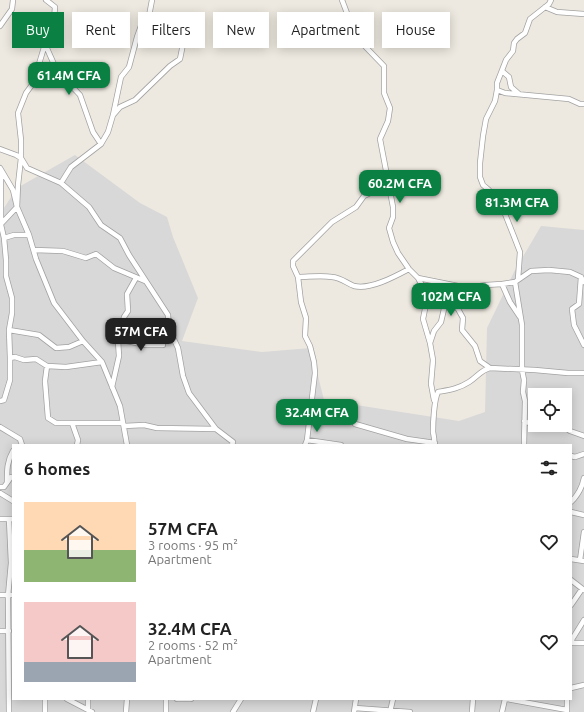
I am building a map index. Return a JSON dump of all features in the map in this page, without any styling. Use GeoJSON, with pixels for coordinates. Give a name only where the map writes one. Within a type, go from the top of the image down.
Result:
{"type":"FeatureCollection","features":[{"type":"Feature","properties":{"kind":"street"},"geometry":{"type":"LineString","coordinates":[[0,26],[12,9],[14,0]]}},
{"type":"Feature","properties":{"kind":"street"},"geometry":{"type":"LineString","coordinates":[[46,0],[55,7],[55,12]]}},
{"type":"Feature","properties":{"kind":"street"},"geometry":{"type":"LineString","coordinates":[[61,183],[71,167],[101,144],[108,132],[121,77],[129,66],[136,37],[142,23],[149,16],[152,0]]}},
{"type":"Feature","properties":{"kind":"street"},"geometry":{"type":"LineString","coordinates":[[342,0],[356,37],[384,66],[384,93],[390,108],[388,121],[380,139],[388,178],[393,217],[389,228],[393,242],[408,269],[418,278],[425,292],[426,304],[423,319],[430,343],[432,360],[431,384],[435,409],[433,431],[435,444],[406,439],[355,424]]}},
{"type":"Feature","properties":{"kind":"street"},"geometry":{"type":"LineString","coordinates":[[524,444],[525,401],[523,392],[524,380],[522,370],[521,318],[517,280],[520,252],[503,209],[493,200],[489,190],[483,185],[480,177],[480,163],[486,119],[495,101],[497,83],[506,60],[513,51],[514,43],[525,34],[530,19],[549,4],[551,0]]}},
{"type":"Feature","properties":{"kind":"street"},"geometry":{"type":"LineString","coordinates":[[545,7],[558,12],[584,14]]}},
{"type":"Feature","properties":{"kind":"street"},"geometry":{"type":"LineString","coordinates":[[113,115],[120,107],[135,100],[170,66],[180,59],[183,44],[176,33],[148,34],[136,37]]}},
{"type":"Feature","properties":{"kind":"street"},"geometry":{"type":"LineString","coordinates":[[0,225],[17,207],[21,158],[18,113],[26,93],[37,78],[44,48]]}},
{"type":"Feature","properties":{"kind":"street"},"geometry":{"type":"LineString","coordinates":[[47,48],[57,71],[80,95],[93,132],[101,144]]}},
{"type":"Feature","properties":{"kind":"street"},"geometry":{"type":"LineString","coordinates":[[502,71],[509,77],[511,87],[519,94]]}},
{"type":"Feature","properties":{"kind":"street"},"geometry":{"type":"LineString","coordinates":[[497,90],[506,93],[569,99],[580,104],[584,104]]}},
{"type":"Feature","properties":{"kind":"street"},"geometry":{"type":"LineString","coordinates":[[0,149],[21,158],[28,168],[61,183],[89,207],[101,225],[120,238],[145,281],[168,315],[169,328],[178,348],[183,376],[189,393],[216,429],[233,442],[232,444]]}},
{"type":"Feature","properties":{"kind":"street"},"geometry":{"type":"LineString","coordinates":[[0,169],[13,190],[17,207],[54,303],[83,341],[102,362],[120,406],[127,444]]}},
{"type":"Feature","properties":{"kind":"street"},"geometry":{"type":"LineString","coordinates":[[0,169],[0,225],[4,238],[6,276],[12,298],[12,313],[9,330],[10,380],[4,400],[0,402]]}},
{"type":"Feature","properties":{"kind":"street"},"geometry":{"type":"LineString","coordinates":[[324,444],[306,443],[315,373],[310,346],[305,336],[306,318],[300,297],[298,277],[293,266],[293,261],[332,222],[356,207],[364,196],[374,191],[388,178]]}},
{"type":"Feature","properties":{"kind":"street"},"geometry":{"type":"LineString","coordinates":[[4,238],[14,235],[29,235]]}},
{"type":"Feature","properties":{"kind":"street"},"geometry":{"type":"LineString","coordinates":[[34,250],[63,251],[86,258],[96,254],[114,268],[145,281]]}},
{"type":"Feature","properties":{"kind":"street"},"geometry":{"type":"LineString","coordinates":[[298,277],[331,276],[343,279],[353,285],[371,287],[408,269]]}},
{"type":"Feature","properties":{"kind":"street"},"geometry":{"type":"LineString","coordinates":[[418,278],[468,288],[502,284],[517,280],[530,271],[549,270],[570,272],[581,277],[584,282]]}},
{"type":"Feature","properties":{"kind":"street"},"geometry":{"type":"LineString","coordinates":[[581,277],[579,304],[572,309],[574,325],[584,345]]}},
{"type":"Feature","properties":{"kind":"street"},"geometry":{"type":"LineString","coordinates":[[112,387],[119,356],[118,341],[124,317],[128,311],[127,294],[136,278]]}},
{"type":"Feature","properties":{"kind":"street"},"geometry":{"type":"LineString","coordinates":[[502,284],[510,302],[521,318]]}},
{"type":"Feature","properties":{"kind":"street"},"geometry":{"type":"LineString","coordinates":[[425,292],[442,304],[444,309],[441,322],[434,331],[430,343]]}},
{"type":"Feature","properties":{"kind":"street"},"geometry":{"type":"LineString","coordinates":[[434,297],[442,298],[451,302],[458,309],[463,318],[462,330],[475,346],[480,361],[490,368]]}},
{"type":"Feature","properties":{"kind":"street"},"geometry":{"type":"LineString","coordinates":[[9,330],[39,335],[56,348],[69,347],[83,341]]}},
{"type":"Feature","properties":{"kind":"street"},"geometry":{"type":"LineString","coordinates":[[118,341],[127,341],[146,345],[163,345]]}},
{"type":"Feature","properties":{"kind":"street"},"geometry":{"type":"LineString","coordinates":[[10,358],[14,357],[24,360],[36,359],[47,366],[66,367],[102,362]]}},
{"type":"Feature","properties":{"kind":"street"},"geometry":{"type":"LineString","coordinates":[[47,366],[45,381],[48,418],[56,423],[144,425],[157,428],[216,429]]}},
{"type":"Feature","properties":{"kind":"street"},"geometry":{"type":"LineString","coordinates":[[434,400],[438,392],[455,390],[470,382],[483,370],[490,368],[584,373]]}},
{"type":"Feature","properties":{"kind":"street"},"geometry":{"type":"LineString","coordinates":[[524,421],[528,423]]}},
{"type":"Feature","properties":{"kind":"street"},"geometry":{"type":"LineString","coordinates":[[72,423],[78,440],[77,444]]}},
{"type":"Feature","properties":{"kind":"street"},"geometry":{"type":"LineString","coordinates":[[0,427],[20,439],[22,444]]}},
{"type":"Feature","properties":{"kind":"street"},"geometry":{"type":"LineString","coordinates":[[572,432],[584,436]]}},
{"type":"Feature","properties":{"kind":"street"},"geometry":{"type":"LineString","coordinates":[[18,444],[20,439]]}},
{"type":"Feature","properties":{"kind":"street"},"geometry":{"type":"LineString","coordinates":[[405,444],[406,439]]}},
{"type":"Feature","properties":{"kind":"street"},"geometry":{"type":"LineString","coordinates":[[7,482],[7,468],[9,458],[12,453]]}},
{"type":"Feature","properties":{"kind":"street"},"geometry":{"type":"LineString","coordinates":[[572,456],[584,454]]}},
{"type":"Feature","properties":{"kind":"street"},"geometry":{"type":"LineString","coordinates":[[0,487],[4,487],[12,478]]}},
{"type":"Feature","properties":{"kind":"street"},"geometry":{"type":"LineString","coordinates":[[572,501],[578,496],[583,486],[584,478]]}},
{"type":"Feature","properties":{"kind":"street"},"geometry":{"type":"LineString","coordinates":[[0,492],[12,500]]}},
{"type":"Feature","properties":{"kind":"street"},"geometry":{"type":"LineString","coordinates":[[572,512],[584,516]]}},
{"type":"Feature","properties":{"kind":"street"},"geometry":{"type":"LineString","coordinates":[[0,519],[11,519],[11,596],[9,631],[11,660],[10,712]]}},
{"type":"Feature","properties":{"kind":"street"},"geometry":{"type":"LineString","coordinates":[[572,559],[582,560],[584,532]]}},
{"type":"Feature","properties":{"kind":"street"},"geometry":{"type":"LineString","coordinates":[[572,581],[583,589],[572,604]]}},
{"type":"Feature","properties":{"kind":"street"},"geometry":{"type":"LineString","coordinates":[[0,595],[11,596]]}},
{"type":"Feature","properties":{"kind":"street"},"geometry":{"type":"LineString","coordinates":[[572,640],[584,620]]}},
{"type":"Feature","properties":{"kind":"street"},"geometry":{"type":"LineString","coordinates":[[0,631],[9,631]]}},
{"type":"Feature","properties":{"kind":"street"},"geometry":{"type":"LineString","coordinates":[[572,642],[584,643]]}},
{"type":"Feature","properties":{"kind":"street"},"geometry":{"type":"LineString","coordinates":[[572,688],[584,685]]}},
{"type":"Feature","properties":{"kind":"street"},"geometry":{"type":"LineString","coordinates":[[45,700],[45,712]]}},
{"type":"Feature","properties":{"kind":"street"},"geometry":{"type":"LineString","coordinates":[[69,700],[90,711]]}},
{"type":"Feature","properties":{"kind":"street"},"geometry":{"type":"LineString","coordinates":[[88,700],[90,711]]}},
{"type":"Feature","properties":{"kind":"street"},"geometry":{"type":"LineString","coordinates":[[126,712],[127,700]]}},
{"type":"Feature","properties":{"kind":"street"},"geometry":{"type":"LineString","coordinates":[[166,700],[166,712]]}},
{"type":"Feature","properties":{"kind":"street"},"geometry":{"type":"LineString","coordinates":[[233,712],[240,700]]}},
{"type":"Feature","properties":{"kind":"street"},"geometry":{"type":"LineString","coordinates":[[314,712],[316,700]]}},
{"type":"Feature","properties":{"kind":"street"},"geometry":{"type":"LineString","coordinates":[[356,700],[354,710],[410,712]]}},
{"type":"Feature","properties":{"kind":"street"},"geometry":{"type":"LineString","coordinates":[[390,712],[394,700]]}},
{"type":"Feature","properties":{"kind":"street"},"geometry":{"type":"LineString","coordinates":[[472,712],[473,700]]}},
{"type":"Feature","properties":{"kind":"street"},"geometry":{"type":"LineString","coordinates":[[502,712],[506,700]]}},
{"type":"Feature","properties":{"kind":"street"},"geometry":{"type":"LineString","coordinates":[[511,700],[567,711],[567,700]]}},
{"type":"Feature","properties":{"kind":"shaded area"},"geometry":{"type":"Polygon","coordinates":[[[75,155],[140,203],[167,217],[173,237],[198,298],[182,341],[262,352],[311,348],[324,400],[459,421],[485,412],[487,328],[514,272],[541,226],[584,230],[584,712],[0,712],[0,214],[17,188],[75,155]]]}}]}
